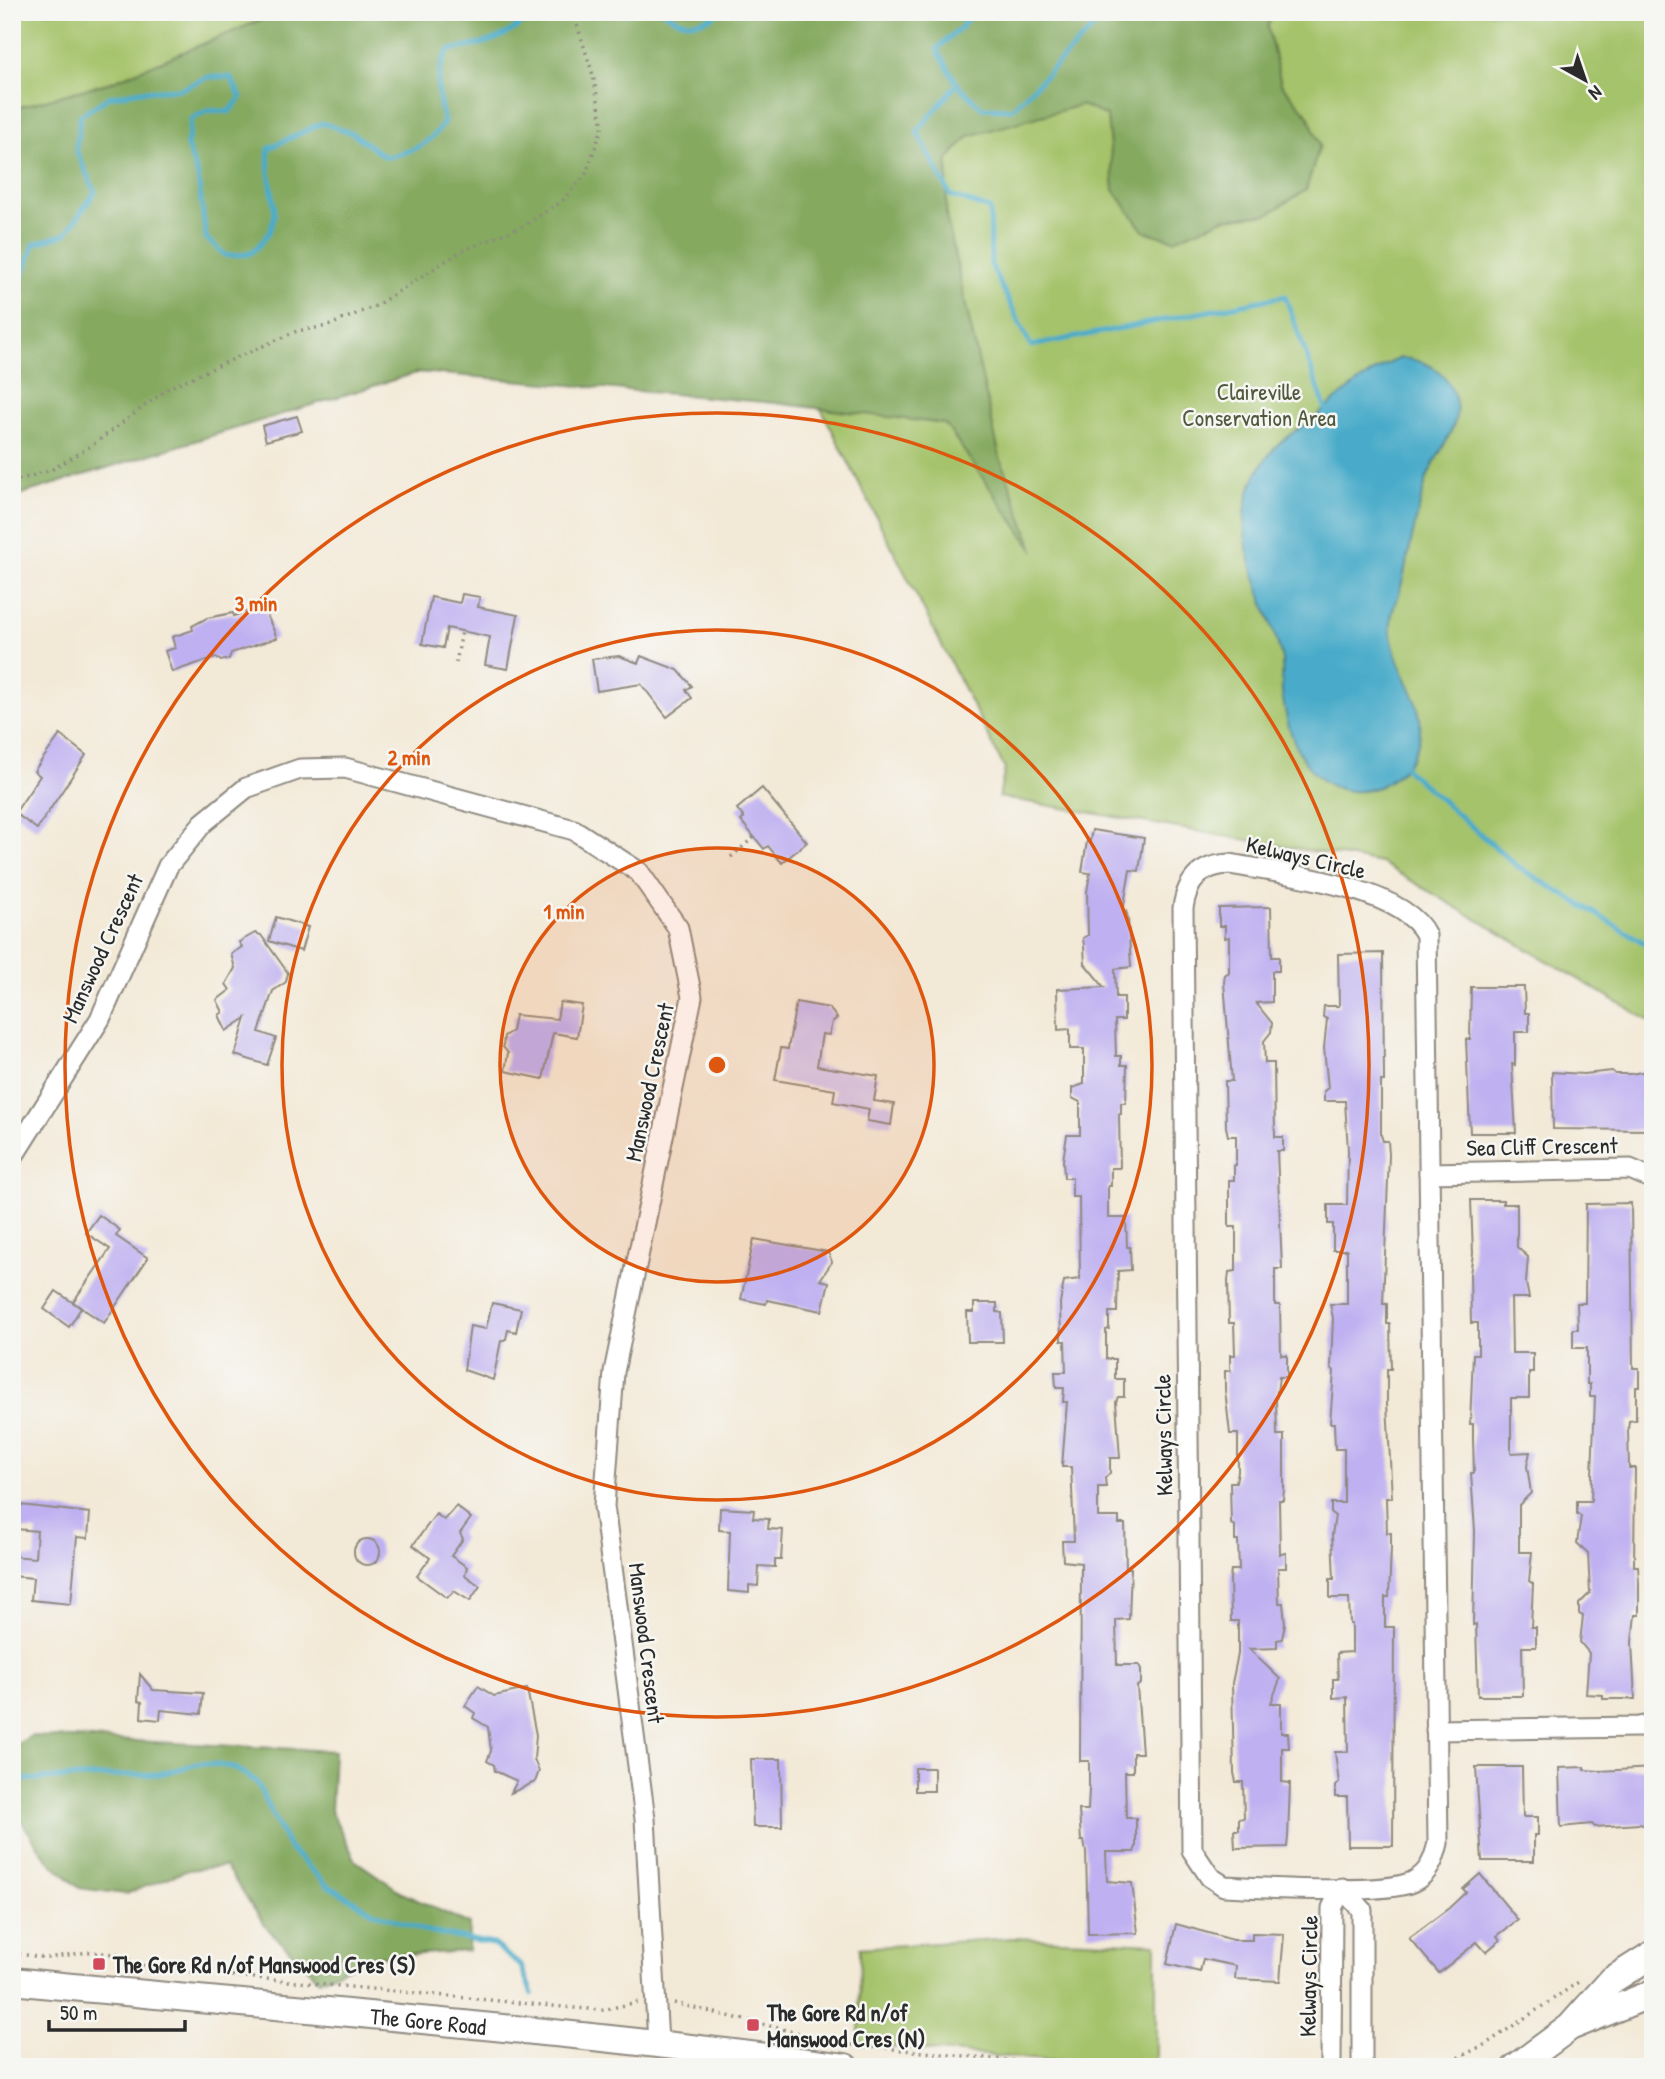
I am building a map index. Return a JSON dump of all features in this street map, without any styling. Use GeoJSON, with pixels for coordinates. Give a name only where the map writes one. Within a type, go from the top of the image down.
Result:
{"type":"FeatureCollection","features":[{"type":"Feature","properties":{"kind":"main road"},"geometry":{"type":"LineString","coordinates":[[1516,2067],[1570,2027],[1612,1980],[1653,1954]]}},
{"type":"Feature","properties":{"kind":"main road","name":"The Gore Road"},"geometry":{"type":"LineString","coordinates":[[12,1981],[333,2013],[497,2013],[620,2039],[845,2067]]}},
{"type":"Feature","properties":{"kind":"main road"},"geometry":{"type":"LineString","coordinates":[[1570,2027],[1653,1993]]}},
{"type":"Feature","properties":{"kind":"street","name":"Manswood Crescent"},"geometry":{"type":"LineString","coordinates":[[12,1158],[100,1019],[168,866],[204,823],[246,788],[300,769],[345,768],[574,830],[639,872],[678,928],[692,997],[614,1372],[604,1506],[645,1819],[658,2042]]}},
{"type":"Feature","properties":{"kind":"street","name":"Kelways Circle"},"geometry":{"type":"LineString","coordinates":[[1215,864],[1230,864],[1326,882],[1395,906],[1421,924],[1426,935],[1436,1730],[1438,1843],[1434,1859],[1420,1877],[1397,1887],[1224,1886],[1204,1871],[1192,1850],[1183,922],[1185,894],[1202,870],[1215,864]]}},
{"type":"Feature","properties":{"kind":"street","name":"Sea Cliff Crescent"},"geometry":{"type":"LineString","coordinates":[[1429,1173],[1630,1169],[1653,1179]]}},
{"type":"Feature","properties":{"kind":"street"},"geometry":{"type":"LineString","coordinates":[[1436,1730],[1653,1724]]}},
{"type":"Feature","properties":{"kind":"street","name":"Kelways Circle"},"geometry":{"type":"LineString","coordinates":[[1331,2067],[1332,1908],[1342,1888]]}},
{"type":"Feature","properties":{"kind":"street","name":"Kelways Circle"},"geometry":{"type":"LineString","coordinates":[[1342,1888],[1362,1910],[1362,2067]]}},
{"type":"Feature","properties":{"kind":"path"},"geometry":{"type":"LineString","coordinates":[[12,482],[51,470],[91,446],[170,387],[297,331],[328,326],[375,306],[462,251],[525,225],[561,202],[585,176],[603,126],[593,75],[573,12]]}},
{"type":"Feature","properties":{"kind":"path"},"geometry":{"type":"LineString","coordinates":[[456,663],[462,631]]}},
{"type":"Feature","properties":{"kind":"path"},"geometry":{"type":"LineString","coordinates":[[731,856],[754,837]]}},
{"type":"Feature","properties":{"kind":"path"},"geometry":{"type":"LineString","coordinates":[[12,1953],[47,1958],[89,1952],[115,1954],[149,1968],[497,2013],[575,2008],[603,2010],[631,2001]]}},
{"type":"Feature","properties":{"kind":"path"},"geometry":{"type":"LineString","coordinates":[[1439,2067],[1486,2044],[1588,1976]]}},
{"type":"Feature","properties":{"kind":"path"},"geometry":{"type":"LineString","coordinates":[[680,2004],[842,2044],[1079,2067]]}},
{"type":"Feature","properties":{"kind":"green space","name":"Claireville Conservation Area"},"geometry":{"type":"Polygon","coordinates":[[[12,12],[1653,12],[1653,1023],[1381,863],[999,797],[1005,769],[813,393],[419,372],[12,497],[12,12]]]}},
{"type":"Feature","properties":{"kind":"green space"},"geometry":{"type":"Polygon","coordinates":[[[280,12],[1271,12],[1268,28],[1281,84],[1308,115],[1320,145],[1306,190],[1268,214],[1223,219],[1174,240],[1143,231],[1114,190],[1107,116],[1081,105],[969,136],[948,159],[946,216],[1000,458],[1034,551],[945,424],[775,403],[419,372],[12,497],[12,109],[111,82],[280,12]]]}},
{"type":"Feature","properties":{"kind":"green space"},"geometry":{"type":"Polygon","coordinates":[[[31,1736],[334,1751],[331,1811],[356,1861],[404,1894],[469,1924],[468,1951],[371,1957],[319,1980],[267,1928],[225,1866],[188,1870],[126,1894],[79,1888],[47,1859],[12,1807],[12,1747],[31,1736]]]}},
{"type":"Feature","properties":{"kind":"green space"},"geometry":{"type":"Polygon","coordinates":[[[1013,1938],[1156,1944],[1156,2067],[1123,2067],[859,2044],[860,1948],[1013,1938]]]}},
{"type":"Feature","properties":{"kind":"water"},"geometry":{"type":"Polygon","coordinates":[[[1401,358],[1421,362],[1438,371],[1447,381],[1457,409],[1450,434],[1425,485],[1391,619],[1392,641],[1420,721],[1418,742],[1407,765],[1396,776],[1375,788],[1352,791],[1335,787],[1310,769],[1288,724],[1282,692],[1281,655],[1248,551],[1245,526],[1247,501],[1256,476],[1277,446],[1366,377],[1401,358]]]}},
{"type":"Feature","properties":{"kind":"building"},"geometry":{"type":"Polygon","coordinates":[[[297,416],[302,431],[266,441],[262,426],[297,416]]]}},
{"type":"Feature","properties":{"kind":"building"},"geometry":{"type":"Polygon","coordinates":[[[462,594],[480,597],[478,607],[518,615],[508,669],[485,665],[490,637],[447,628],[443,648],[422,644],[431,597],[460,603],[462,594]]]}},
{"type":"Feature","properties":{"kind":"building"},"geometry":{"type":"Polygon","coordinates":[[[263,606],[277,638],[231,653],[229,659],[221,661],[216,657],[172,672],[165,651],[175,648],[172,637],[193,630],[192,626],[207,618],[233,613],[234,616],[263,606]]]}},
{"type":"Feature","properties":{"kind":"building"},"geometry":{"type":"Polygon","coordinates":[[[619,656],[638,663],[641,656],[678,670],[692,686],[686,690],[692,698],[667,717],[641,684],[597,691],[592,659],[619,656]]]}},
{"type":"Feature","properties":{"kind":"building"},"geometry":{"type":"Polygon","coordinates":[[[60,735],[86,755],[37,829],[15,813],[40,776],[34,771],[60,735]]]}},
{"type":"Feature","properties":{"kind":"building"},"geometry":{"type":"Polygon","coordinates":[[[762,788],[807,842],[782,863],[768,846],[764,849],[741,821],[744,818],[737,809],[762,788]]]}},
{"type":"Feature","properties":{"kind":"building"},"geometry":{"type":"Polygon","coordinates":[[[1092,830],[1144,838],[1139,871],[1130,870],[1123,911],[1126,911],[1128,918],[1131,967],[1115,969],[1116,997],[1124,997],[1124,1020],[1115,1020],[1116,1056],[1121,1056],[1121,1065],[1127,1065],[1126,1103],[1121,1103],[1119,1114],[1120,1168],[1111,1168],[1108,1218],[1126,1218],[1131,1270],[1118,1271],[1117,1312],[1109,1312],[1106,1359],[1115,1359],[1115,1379],[1124,1379],[1124,1397],[1118,1397],[1116,1402],[1120,1458],[1110,1458],[1110,1473],[1105,1478],[1106,1487],[1098,1487],[1098,1517],[1119,1517],[1119,1524],[1125,1524],[1126,1568],[1131,1568],[1129,1619],[1116,1620],[1117,1665],[1139,1665],[1141,1669],[1141,1684],[1137,1686],[1142,1753],[1133,1753],[1133,1772],[1125,1772],[1126,1818],[1136,1818],[1136,1847],[1134,1852],[1106,1852],[1107,1881],[1132,1883],[1138,1933],[1088,1934],[1086,1852],[1084,1841],[1081,1841],[1079,1810],[1088,1810],[1089,1790],[1089,1761],[1080,1761],[1081,1563],[1063,1561],[1062,1541],[1074,1541],[1072,1488],[1071,1467],[1062,1467],[1067,1402],[1063,1402],[1064,1388],[1056,1388],[1055,1372],[1066,1372],[1065,1341],[1061,1341],[1060,1303],[1064,1281],[1080,1279],[1079,1197],[1072,1197],[1072,1178],[1064,1178],[1063,1160],[1067,1135],[1080,1135],[1080,1102],[1072,1098],[1072,1088],[1084,1084],[1084,1049],[1070,1049],[1070,1029],[1058,1030],[1057,989],[1104,987],[1085,964],[1083,938],[1088,935],[1087,892],[1090,873],[1082,872],[1087,841],[1090,841],[1092,830]]]}},
{"type":"Feature","properties":{"kind":"building"},"geometry":{"type":"Polygon","coordinates":[[[1271,907],[1272,957],[1279,957],[1279,971],[1272,971],[1272,1002],[1256,1003],[1272,1023],[1271,1032],[1264,1041],[1265,1063],[1274,1063],[1275,1137],[1283,1137],[1283,1151],[1277,1151],[1282,1269],[1275,1269],[1275,1305],[1280,1305],[1281,1355],[1287,1355],[1287,1377],[1279,1377],[1276,1400],[1277,1435],[1284,1435],[1284,1489],[1283,1500],[1279,1500],[1280,1554],[1286,1553],[1286,1568],[1278,1568],[1279,1603],[1283,1603],[1285,1624],[1282,1639],[1277,1640],[1277,1648],[1249,1649],[1280,1679],[1271,1703],[1281,1703],[1281,1733],[1288,1733],[1289,1748],[1282,1748],[1282,1782],[1290,1783],[1288,1837],[1287,1847],[1235,1848],[1234,1830],[1239,1830],[1239,1819],[1244,1818],[1243,1782],[1236,1782],[1234,1773],[1232,1683],[1238,1654],[1238,1621],[1231,1621],[1230,1579],[1231,1570],[1239,1570],[1238,1541],[1235,1541],[1235,1526],[1231,1524],[1230,1482],[1236,1482],[1238,1471],[1238,1434],[1230,1434],[1225,1371],[1230,1371],[1230,1355],[1235,1355],[1234,1323],[1229,1323],[1228,1281],[1229,1272],[1236,1271],[1236,1227],[1229,1227],[1229,1180],[1234,1180],[1236,1136],[1228,1136],[1226,1127],[1225,1081],[1232,1081],[1224,982],[1225,974],[1229,973],[1229,937],[1225,938],[1225,926],[1219,926],[1219,908],[1271,907]]]}},
{"type":"Feature","properties":{"kind":"building"},"geometry":{"type":"Polygon","coordinates":[[[276,917],[308,927],[301,951],[269,941],[276,917]]]}},
{"type":"Feature","properties":{"kind":"building"},"geometry":{"type":"Polygon","coordinates":[[[255,933],[261,935],[288,973],[286,982],[273,991],[259,1032],[276,1038],[267,1065],[235,1055],[246,1018],[226,1031],[219,1015],[223,1012],[217,1000],[230,990],[226,984],[235,968],[231,954],[242,947],[239,942],[255,933]]]}},
{"type":"Feature","properties":{"kind":"building"},"geometry":{"type":"Polygon","coordinates":[[[1383,953],[1384,1081],[1381,1081],[1381,1135],[1383,1141],[1388,1141],[1389,1155],[1383,1304],[1387,1304],[1387,1324],[1390,1324],[1391,1369],[1387,1369],[1387,1403],[1392,1498],[1386,1498],[1387,1533],[1391,1533],[1391,1548],[1389,1597],[1385,1597],[1385,1627],[1394,1627],[1393,1846],[1348,1846],[1347,1797],[1335,1797],[1335,1786],[1339,1783],[1335,1752],[1348,1752],[1347,1697],[1333,1698],[1333,1679],[1338,1679],[1337,1653],[1352,1652],[1352,1624],[1349,1598],[1330,1598],[1330,1579],[1334,1579],[1332,1535],[1335,1516],[1331,1513],[1331,1503],[1344,1503],[1344,1449],[1335,1449],[1334,1423],[1330,1423],[1334,1371],[1331,1367],[1333,1318],[1330,1304],[1347,1304],[1347,1250],[1333,1250],[1333,1224],[1328,1224],[1328,1205],[1347,1205],[1348,1151],[1345,1101],[1324,1101],[1324,1091],[1328,1088],[1324,1048],[1327,1019],[1323,1017],[1324,1006],[1339,1006],[1338,954],[1383,953]]]}},
{"type":"Feature","properties":{"kind":"building"},"geometry":{"type":"Polygon","coordinates":[[[1471,987],[1524,987],[1529,1032],[1515,1032],[1515,1065],[1512,1064],[1516,1133],[1470,1133],[1466,1039],[1470,1039],[1471,987]]]}},
{"type":"Feature","properties":{"kind":"building"},"geometry":{"type":"Polygon","coordinates":[[[560,1002],[582,1005],[577,1037],[553,1033],[543,1079],[505,1071],[508,1053],[503,1047],[504,1036],[512,1031],[515,1015],[557,1019],[560,1002]]]}},
{"type":"Feature","properties":{"kind":"building"},"geometry":{"type":"Polygon","coordinates":[[[796,1002],[829,1008],[837,1018],[832,1022],[829,1035],[822,1034],[817,1066],[878,1076],[874,1101],[894,1104],[891,1125],[867,1121],[869,1109],[833,1102],[835,1090],[775,1080],[781,1048],[788,1049],[796,1002]]]}},
{"type":"Feature","properties":{"kind":"building"},"geometry":{"type":"Polygon","coordinates":[[[1612,1071],[1615,1074],[1631,1074],[1647,1071],[1648,1130],[1553,1129],[1552,1072],[1584,1074],[1612,1071]]]}},
{"type":"Feature","properties":{"kind":"building"},"geometry":{"type":"Polygon","coordinates":[[[1471,1200],[1503,1200],[1503,1204],[1517,1204],[1517,1247],[1528,1257],[1526,1283],[1529,1298],[1511,1298],[1512,1353],[1533,1353],[1533,1372],[1529,1372],[1529,1398],[1511,1398],[1511,1453],[1530,1452],[1527,1466],[1531,1493],[1519,1505],[1519,1552],[1532,1552],[1529,1581],[1533,1584],[1531,1627],[1536,1627],[1536,1647],[1522,1647],[1523,1696],[1478,1696],[1476,1624],[1473,1625],[1473,1424],[1470,1424],[1473,1354],[1478,1354],[1478,1323],[1471,1323],[1471,1200]]]}},
{"type":"Feature","properties":{"kind":"building"},"geometry":{"type":"Polygon","coordinates":[[[1631,1203],[1633,1368],[1639,1368],[1636,1420],[1629,1421],[1628,1430],[1629,1468],[1635,1468],[1634,1566],[1638,1566],[1639,1584],[1639,1615],[1635,1615],[1632,1642],[1635,1699],[1603,1699],[1603,1695],[1586,1694],[1589,1653],[1580,1642],[1583,1616],[1579,1614],[1579,1604],[1590,1593],[1588,1553],[1577,1543],[1581,1516],[1577,1514],[1577,1501],[1591,1501],[1595,1397],[1590,1397],[1590,1384],[1587,1384],[1587,1348],[1573,1348],[1573,1329],[1578,1329],[1577,1303],[1585,1303],[1586,1204],[1631,1203]]]}},
{"type":"Feature","properties":{"kind":"building"},"geometry":{"type":"Polygon","coordinates":[[[99,1215],[120,1230],[116,1236],[148,1258],[104,1323],[73,1302],[110,1249],[86,1233],[99,1215]]]}},
{"type":"Feature","properties":{"kind":"building"},"geometry":{"type":"Polygon","coordinates":[[[754,1239],[828,1252],[832,1262],[820,1280],[829,1282],[822,1311],[767,1300],[766,1304],[741,1299],[754,1239]]]}},
{"type":"Feature","properties":{"kind":"building"},"geometry":{"type":"Polygon","coordinates":[[[56,1291],[81,1308],[69,1327],[44,1309],[56,1291]]]}},
{"type":"Feature","properties":{"kind":"building"},"geometry":{"type":"Polygon","coordinates":[[[492,1303],[521,1309],[516,1332],[508,1330],[506,1339],[501,1341],[493,1380],[464,1370],[470,1326],[486,1329],[492,1303]]]}},
{"type":"Feature","properties":{"kind":"building"},"geometry":{"type":"Polygon","coordinates":[[[974,1303],[997,1303],[997,1312],[1002,1313],[1003,1342],[968,1342],[967,1312],[974,1312],[974,1303]]]}},
{"type":"Feature","properties":{"kind":"building"},"geometry":{"type":"Polygon","coordinates":[[[12,1504],[90,1513],[88,1538],[77,1537],[71,1604],[31,1600],[33,1578],[12,1576],[12,1556],[35,1558],[37,1531],[16,1529],[18,1520],[12,1520],[12,1504]]]}},
{"type":"Feature","properties":{"kind":"building"},"geometry":{"type":"Polygon","coordinates":[[[456,1506],[471,1518],[460,1533],[463,1539],[451,1556],[467,1567],[465,1575],[480,1586],[470,1601],[454,1591],[447,1598],[417,1576],[430,1558],[413,1545],[436,1514],[444,1520],[456,1506]]]}},
{"type":"Feature","properties":{"kind":"building"},"geometry":{"type":"Polygon","coordinates":[[[720,1508],[754,1510],[753,1518],[769,1519],[768,1529],[783,1530],[781,1560],[775,1560],[775,1567],[759,1566],[758,1586],[749,1585],[749,1593],[728,1591],[730,1531],[719,1530],[720,1508]]]}},
{"type":"Feature","properties":{"kind":"building"},"geometry":{"type":"Polygon","coordinates":[[[367,1539],[377,1542],[380,1552],[377,1562],[367,1565],[357,1562],[354,1552],[357,1542],[367,1539]]]}},
{"type":"Feature","properties":{"kind":"building"},"geometry":{"type":"Polygon","coordinates":[[[140,1674],[153,1690],[203,1693],[201,1714],[161,1710],[160,1720],[141,1718],[142,1702],[138,1701],[140,1674]]]}},
{"type":"Feature","properties":{"kind":"building"},"geometry":{"type":"Polygon","coordinates":[[[478,1686],[494,1696],[527,1689],[536,1735],[534,1759],[539,1771],[535,1782],[511,1793],[517,1781],[495,1771],[494,1765],[487,1761],[491,1751],[488,1727],[473,1718],[475,1713],[465,1706],[478,1686]]]}},
{"type":"Feature","properties":{"kind":"building"},"geometry":{"type":"Polygon","coordinates":[[[751,1759],[781,1759],[782,1827],[753,1827],[751,1759]]]}},
{"type":"Feature","properties":{"kind":"building"},"geometry":{"type":"Polygon","coordinates":[[[1476,1767],[1522,1767],[1523,1817],[1538,1817],[1538,1835],[1534,1835],[1534,1861],[1482,1861],[1476,1767]]]}},
{"type":"Feature","properties":{"kind":"building"},"geometry":{"type":"Polygon","coordinates":[[[1584,1767],[1584,1770],[1600,1771],[1653,1768],[1653,1827],[1639,1824],[1595,1827],[1592,1824],[1561,1827],[1559,1768],[1584,1767]]]}},
{"type":"Feature","properties":{"kind":"building"},"geometry":{"type":"Polygon","coordinates":[[[915,1768],[934,1768],[934,1791],[915,1791],[915,1768]]]}},
{"type":"Feature","properties":{"kind":"building"},"geometry":{"type":"Polygon","coordinates":[[[1480,1874],[1518,1920],[1497,1936],[1500,1940],[1486,1952],[1477,1942],[1439,1973],[1409,1938],[1449,1908],[1466,1892],[1463,1889],[1480,1874]]]}},
{"type":"Feature","properties":{"kind":"building"},"geometry":{"type":"Polygon","coordinates":[[[1176,1924],[1233,1940],[1252,1940],[1252,1933],[1284,1934],[1280,1981],[1235,1979],[1236,1966],[1203,1959],[1200,1972],[1167,1964],[1176,1924]]]}},
{"type":"Feature","properties":{"kind":"waterway"},"geometry":{"type":"LineString","coordinates":[[12,305],[34,244],[66,234],[95,192],[76,150],[80,116],[109,97],[141,91],[181,89],[208,77],[230,77],[241,97],[229,112],[209,110],[191,119],[187,146],[198,177],[206,238],[226,256],[249,254],[263,241],[274,216],[268,164],[269,148],[322,123],[352,133],[385,157],[419,146],[433,136],[444,122],[438,85],[440,68],[449,50],[496,39],[516,28],[534,12]]}},
{"type":"Feature","properties":{"kind":"waterway"},"geometry":{"type":"LineString","coordinates":[[664,12],[692,22],[705,20],[719,12]]}},
{"type":"Feature","properties":{"kind":"waterway"},"geometry":{"type":"LineString","coordinates":[[969,12],[961,28],[937,49],[957,84],[982,108],[1012,109],[1109,12]]}},
{"type":"Feature","properties":{"kind":"waterway"},"geometry":{"type":"LineString","coordinates":[[957,84],[917,132],[951,196],[990,209],[991,265],[1031,346],[1285,296],[1328,415]]}},
{"type":"Feature","properties":{"kind":"waterway"},"geometry":{"type":"LineString","coordinates":[[1403,760],[1407,770],[1518,867],[1653,948]]}},
{"type":"Feature","properties":{"kind":"waterway"},"geometry":{"type":"LineString","coordinates":[[12,1780],[159,1774],[202,1763],[233,1767],[256,1781],[289,1848],[327,1885],[373,1912],[429,1932],[493,1944],[521,1966],[532,1994]]}},
{"type":"Feature","properties":{"kind":"place","name":"The Gore Rd n/of Manswood Cres (S)"},"geometry":{"type":"Point","coordinates":[99,1964]}},
{"type":"Feature","properties":{"kind":"place","name":"The Gore Rd n/of Manswood Cres (N)"},"geometry":{"type":"Point","coordinates":[753,2025]}}]}
